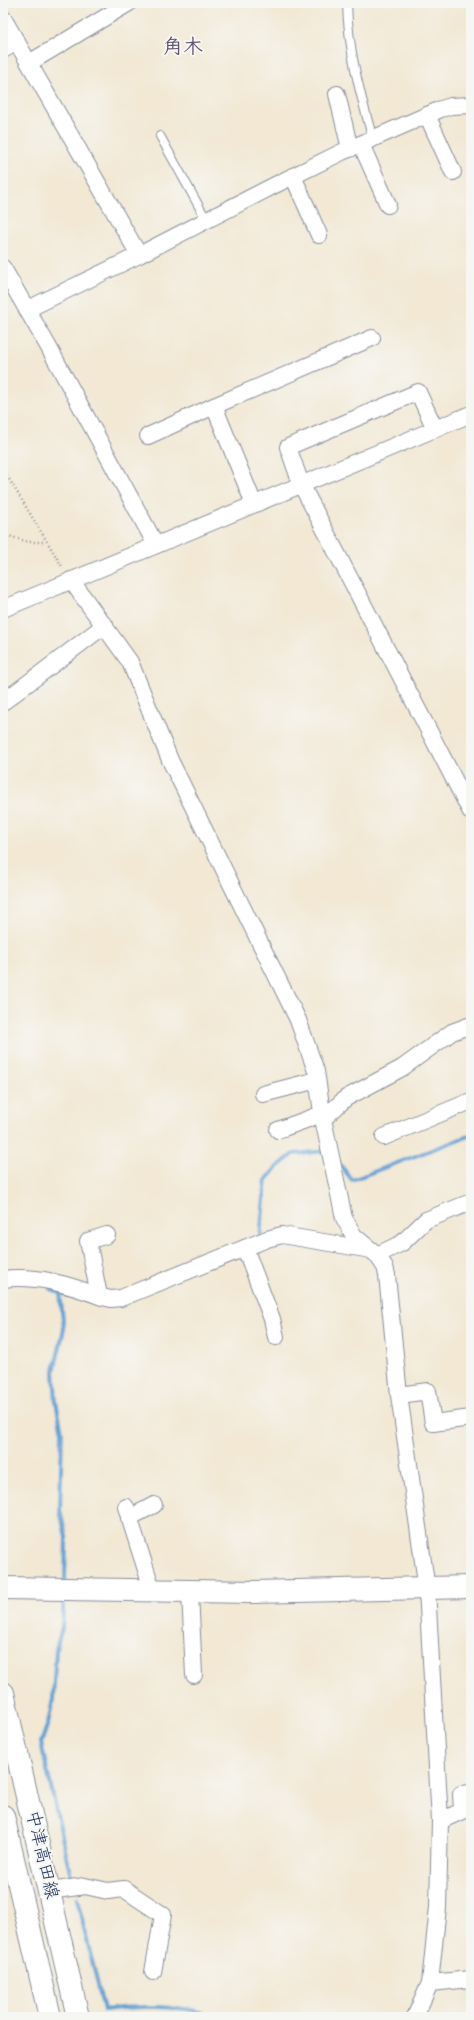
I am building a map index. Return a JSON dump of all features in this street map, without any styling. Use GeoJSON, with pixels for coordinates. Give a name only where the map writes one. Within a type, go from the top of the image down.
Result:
{"type":"FeatureCollection","features":[{"type":"Feature","properties":{"kind":"main road"},"geometry":{"type":"LineString","coordinates":[[3,1588],[153,1592],[326,1592],[471,1587]]}},
{"type":"Feature","properties":{"kind":"main road","name":"中津高田線"},"geometry":{"type":"LineString","coordinates":[[3,1693],[78,2017]]}},
{"type":"Feature","properties":{"kind":"main road","name":"中津高田線"},"geometry":{"type":"LineString","coordinates":[[3,1816],[50,2017]]}},
{"type":"Feature","properties":{"kind":"street"},"geometry":{"type":"LineString","coordinates":[[29,63],[129,3]]}},
{"type":"Feature","properties":{"kind":"street"},"geometry":{"type":"LineString","coordinates":[[3,18],[139,255]]}},
{"type":"Feature","properties":{"kind":"street"},"geometry":{"type":"LineString","coordinates":[[3,50],[17,42]]}},
{"type":"Feature","properties":{"kind":"street"},"geometry":{"type":"LineString","coordinates":[[337,94],[388,205]]}},
{"type":"Feature","properties":{"kind":"street"},"geometry":{"type":"LineString","coordinates":[[28,309],[207,221],[293,176],[361,144],[451,106],[471,105]]}},
{"type":"Feature","properties":{"kind":"street"},"geometry":{"type":"LineString","coordinates":[[427,115],[453,172]]}},
{"type":"Feature","properties":{"kind":"street"},"geometry":{"type":"LineString","coordinates":[[293,176],[318,235]]}},
{"type":"Feature","properties":{"kind":"street"},"geometry":{"type":"LineString","coordinates":[[3,268],[28,309],[156,545]]}},
{"type":"Feature","properties":{"kind":"street"},"geometry":{"type":"LineString","coordinates":[[148,436],[372,338]]}},
{"type":"Feature","properties":{"kind":"street"},"geometry":{"type":"LineString","coordinates":[[435,429],[418,392],[288,447],[301,484],[471,812]]}},
{"type":"Feature","properties":{"kind":"street"},"geometry":{"type":"LineString","coordinates":[[214,406],[254,504]]}},
{"type":"Feature","properties":{"kind":"street"},"geometry":{"type":"LineString","coordinates":[[3,609],[471,414]]}},
{"type":"Feature","properties":{"kind":"street"},"geometry":{"type":"LineString","coordinates":[[71,580],[105,625],[130,662],[170,760],[294,1013],[310,1050],[317,1080],[322,1116],[344,1218],[354,1236],[374,1253],[385,1267],[387,1275],[399,1395],[427,1589],[440,1821],[438,1906],[430,1983],[415,2017]]}},
{"type":"Feature","properties":{"kind":"street"},"geometry":{"type":"LineString","coordinates":[[3,702],[105,625]]}},
{"type":"Feature","properties":{"kind":"street"},"geometry":{"type":"LineString","coordinates":[[278,1130],[322,1116],[346,1098],[402,1068],[452,1032],[471,1025]]}},
{"type":"Feature","properties":{"kind":"street"},"geometry":{"type":"LineString","coordinates":[[263,1094],[317,1080]]}},
{"type":"Feature","properties":{"kind":"street"},"geometry":{"type":"LineString","coordinates":[[384,1138],[471,1101]]}},
{"type":"Feature","properties":{"kind":"street"},"geometry":{"type":"LineString","coordinates":[[3,1280],[26,1277],[44,1279],[111,1299],[121,1298],[245,1248],[282,1235],[374,1253],[402,1243],[426,1220],[471,1202]]}},
{"type":"Feature","properties":{"kind":"street"},"geometry":{"type":"LineString","coordinates":[[331,1244],[342,1227],[344,1218]]}},
{"type":"Feature","properties":{"kind":"street"},"geometry":{"type":"LineString","coordinates":[[99,1296],[88,1241],[107,1235]]}},
{"type":"Feature","properties":{"kind":"street"},"geometry":{"type":"LineString","coordinates":[[245,1248],[272,1319],[276,1337]]}},
{"type":"Feature","properties":{"kind":"street"},"geometry":{"type":"LineString","coordinates":[[399,1395],[428,1392],[433,1423],[471,1418]]}},
{"type":"Feature","properties":{"kind":"street"},"geometry":{"type":"LineString","coordinates":[[153,1592],[127,1512],[154,1506]]}},
{"type":"Feature","properties":{"kind":"street"},"geometry":{"type":"LineString","coordinates":[[190,1592],[194,1675]]}},
{"type":"Feature","properties":{"kind":"street"},"geometry":{"type":"LineString","coordinates":[[440,1821],[462,1811],[461,1794],[471,1793]]}},
{"type":"Feature","properties":{"kind":"street"},"geometry":{"type":"LineString","coordinates":[[49,1891],[85,1886],[108,1891],[124,1889],[163,1915],[153,1972]]}},
{"type":"Feature","properties":{"kind":"street"},"geometry":{"type":"LineString","coordinates":[[430,1983],[471,1979]]}},
{"type":"Feature","properties":{"kind":"lane"},"geometry":{"type":"LineString","coordinates":[[347,3],[349,35],[356,77],[361,144]]}},
{"type":"Feature","properties":{"kind":"lane"},"geometry":{"type":"LineString","coordinates":[[160,136],[207,221]]}},
{"type":"Feature","properties":{"kind":"path"},"geometry":{"type":"LineString","coordinates":[[3,469],[45,542],[71,580]]}},
{"type":"Feature","properties":{"kind":"path"},"geometry":{"type":"LineString","coordinates":[[3,534],[28,542],[45,542]]}},
{"type":"Feature","properties":{"kind":"waterway"},"geometry":{"type":"LineString","coordinates":[[338,1162],[352,1180],[471,1135]]}},
{"type":"Feature","properties":{"kind":"waterway"},"geometry":{"type":"LineString","coordinates":[[260,1237],[266,1180],[276,1168],[293,1154],[327,1151]]}},
{"type":"Feature","properties":{"kind":"waterway"},"geometry":{"type":"LineString","coordinates":[[50,1289],[71,1297],[93,1300]]}},
{"type":"Feature","properties":{"kind":"waterway"},"geometry":{"type":"LineString","coordinates":[[60,1293],[64,1329],[54,1371],[56,1402],[62,1432],[60,1510],[66,1537],[65,1583]]}},
{"type":"Feature","properties":{"kind":"waterway"},"geometry":{"type":"LineString","coordinates":[[64,1596],[62,1628],[56,1649],[53,1699],[48,1723],[41,1743],[71,1876]]}},
{"type":"Feature","properties":{"kind":"waterway"},"geometry":{"type":"LineString","coordinates":[[77,1899],[104,2010],[144,2007],[176,2008],[191,2010],[213,2017]]}},
{"type":"Feature","properties":{"kind":"district","name":"角木"},"geometry":{"type":"Point","coordinates":[183,48]}}]}
